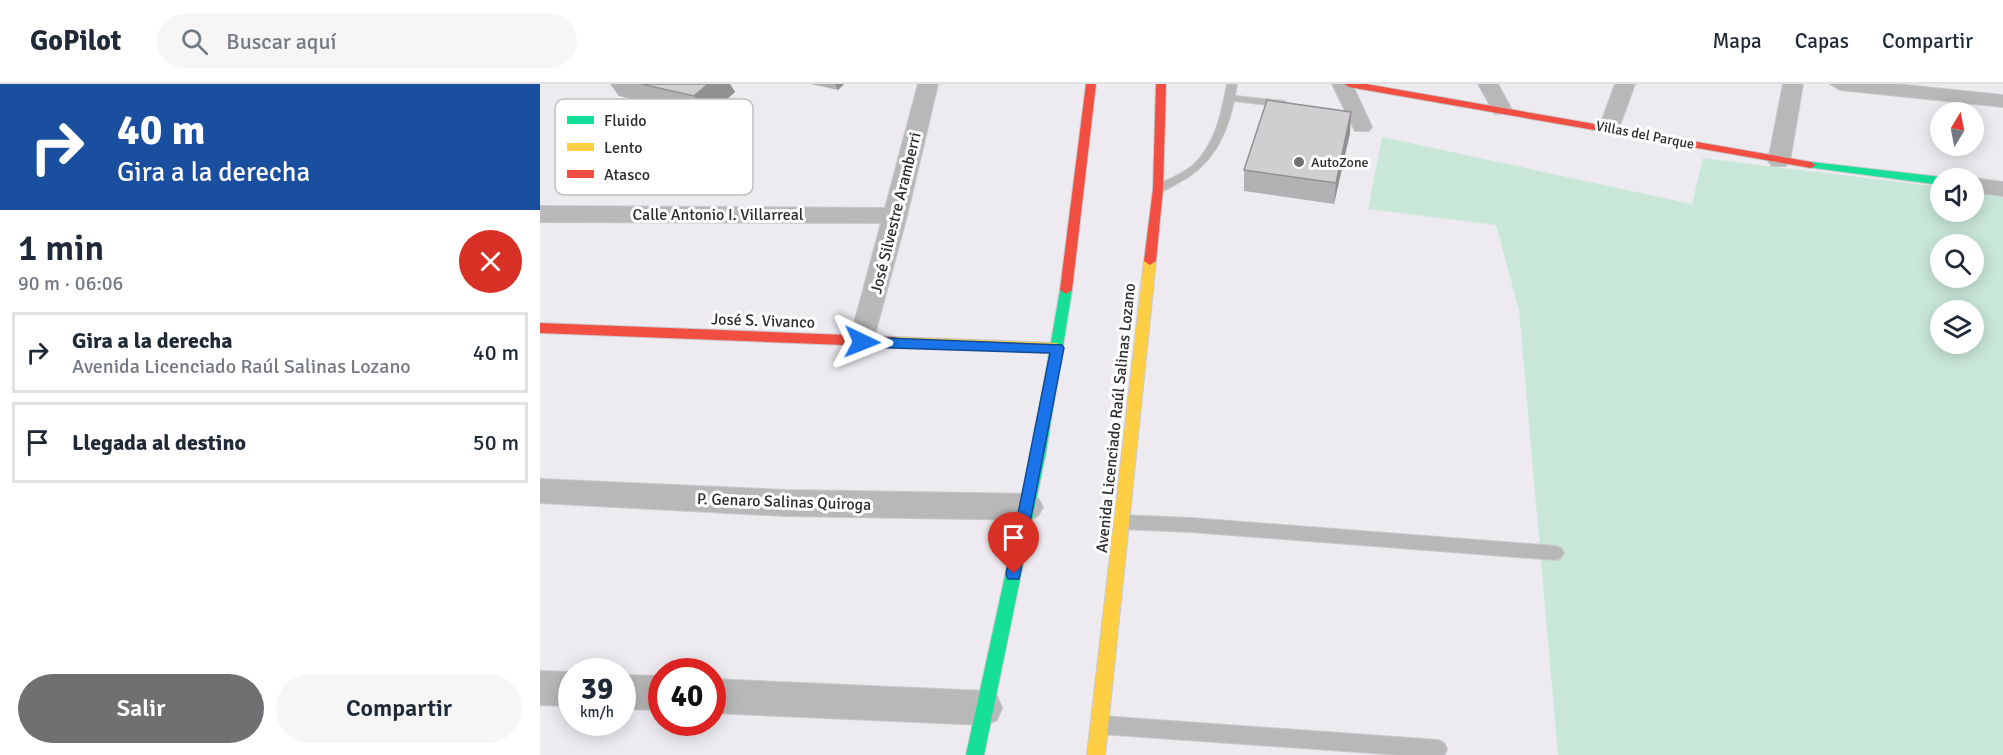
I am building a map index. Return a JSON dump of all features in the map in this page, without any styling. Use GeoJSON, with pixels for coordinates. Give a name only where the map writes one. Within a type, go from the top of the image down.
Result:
{"type":"FeatureCollection","features":[{"type":"Feature","properties":{"kind":"main road"},"geometry":{"type":"LineString","coordinates":[[975,755],[1028,507],[1057,348],[1079,195],[1091,84]]}},
{"type":"Feature","properties":{"kind":"main road","name":"Avenida Licenciado Raúl Salinas Lozano"},"geometry":{"type":"LineString","coordinates":[[1096,755],[1158,189],[1161,84]]}},
{"type":"Feature","properties":{"kind":"main road","name":"Villas del Parque"},"geometry":{"type":"LineString","coordinates":[[1349,84],[1609,128],[1779,161],[1930,180]]}},
{"type":"Feature","properties":{"kind":"main road","name":"José S. Vivanco"},"geometry":{"type":"LineString","coordinates":[[540,328],[1057,348]]}},
{"type":"Feature","properties":{"kind":"street","name":"José Silvestre Aramberri"},"geometry":{"type":"LineString","coordinates":[[862,342],[928,84]]}},
{"type":"Feature","properties":{"kind":"street"},"geometry":{"type":"LineString","coordinates":[[1342,84],[1362,127]]}},
{"type":"Feature","properties":{"kind":"street"},"geometry":{"type":"LineString","coordinates":[[1488,84],[1502,110]]}},
{"type":"Feature","properties":{"kind":"street"},"geometry":{"type":"LineString","coordinates":[[1609,128],[1625,84]]}},
{"type":"Feature","properties":{"kind":"street"},"geometry":{"type":"LineString","coordinates":[[1779,161],[1793,84]]}},
{"type":"Feature","properties":{"kind":"street"},"geometry":{"type":"LineString","coordinates":[[1840,84],[2003,101]]}},
{"type":"Feature","properties":{"kind":"street"},"geometry":{"type":"LineString","coordinates":[[1984,186],[2003,189]]}},
{"type":"Feature","properties":{"kind":"street","name":"Calle Antonio I. Villarreal"},"geometry":{"type":"LineString","coordinates":[[540,214],[896,216]]}},
{"type":"Feature","properties":{"kind":"street","name":"P. Genaro Salinas Quiroga"},"geometry":{"type":"LineString","coordinates":[[540,490],[785,503],[1028,507]]}},
{"type":"Feature","properties":{"kind":"street"},"geometry":{"type":"LineString","coordinates":[[540,688],[558,689]]}},
{"type":"Feature","properties":{"kind":"street"},"geometry":{"type":"LineString","coordinates":[[726,697],[985,708]]}},
{"type":"Feature","properties":{"kind":"lane"},"geometry":{"type":"LineString","coordinates":[[1158,189],[1195,169],[1212,149],[1230,98],[1232,84]]}},
{"type":"Feature","properties":{"kind":"lane"},"geometry":{"type":"LineString","coordinates":[[1230,98],[1294,105]]}},
{"type":"Feature","properties":{"kind":"lane"},"geometry":{"type":"LineString","coordinates":[[1121,522],[1191,525],[1556,553]]}},
{"type":"Feature","properties":{"kind":"lane"},"geometry":{"type":"LineString","coordinates":[[1099,724],[1438,749]]}},
{"type":"Feature","properties":{"kind":"green space"},"geometry":{"type":"Polygon","coordinates":[[[1382,137],[1692,204],[1703,158],[1930,186],[1930,222],[1984,222],[1984,192],[2003,195],[2003,755],[1558,755],[1519,310],[1496,225],[1368,209],[1382,137]]]}},
{"type":"Feature","properties":{"kind":"building"},"geometry":{"type":"Polygon","coordinates":[[[641,84],[708,84],[694,96],[641,84]]]}},
{"type":"Feature","properties":{"kind":"building","name":"AutoZone"},"geometry":{"type":"Polygon","coordinates":[[[1267,100],[1351,112],[1336,183],[1244,170],[1267,100]]]}},
{"type":"Feature","properties":{"kind":"traffic: fast"},"geometry":{"type":"LineString","coordinates":[[1811,165],[1930,180]]}},
{"type":"Feature","properties":{"kind":"traffic: fast"},"geometry":{"type":"LineString","coordinates":[[975,755],[1039,452],[1066,290]]}},
{"type":"Feature","properties":{"kind":"traffic: slow"},"geometry":{"type":"LineString","coordinates":[[1096,755],[1150,261]]}},
{"type":"Feature","properties":{"kind":"traffic: slow"},"geometry":{"type":"LineString","coordinates":[[896,342],[1057,348]]}},
{"type":"Feature","properties":{"kind":"traffic: jam"},"geometry":{"type":"LineString","coordinates":[[1066,290],[1091,84]]}},
{"type":"Feature","properties":{"kind":"traffic: jam"},"geometry":{"type":"LineString","coordinates":[[1150,261],[1158,189],[1161,84]]}},
{"type":"Feature","properties":{"kind":"traffic: jam"},"geometry":{"type":"LineString","coordinates":[[1349,84],[1811,165]]}},
{"type":"Feature","properties":{"kind":"traffic: jam"},"geometry":{"type":"LineString","coordinates":[[540,328],[896,342]]}},
{"type":"Feature","properties":{"kind":"place","name":"AutoZone"},"geometry":{"type":"Point","coordinates":[1299,162]}},
{"type":"Feature","properties":{"kind":"route"},"geometry":{"type":"LineString","coordinates":[[862,342],[1057,348],[1014,574]]}}]}
